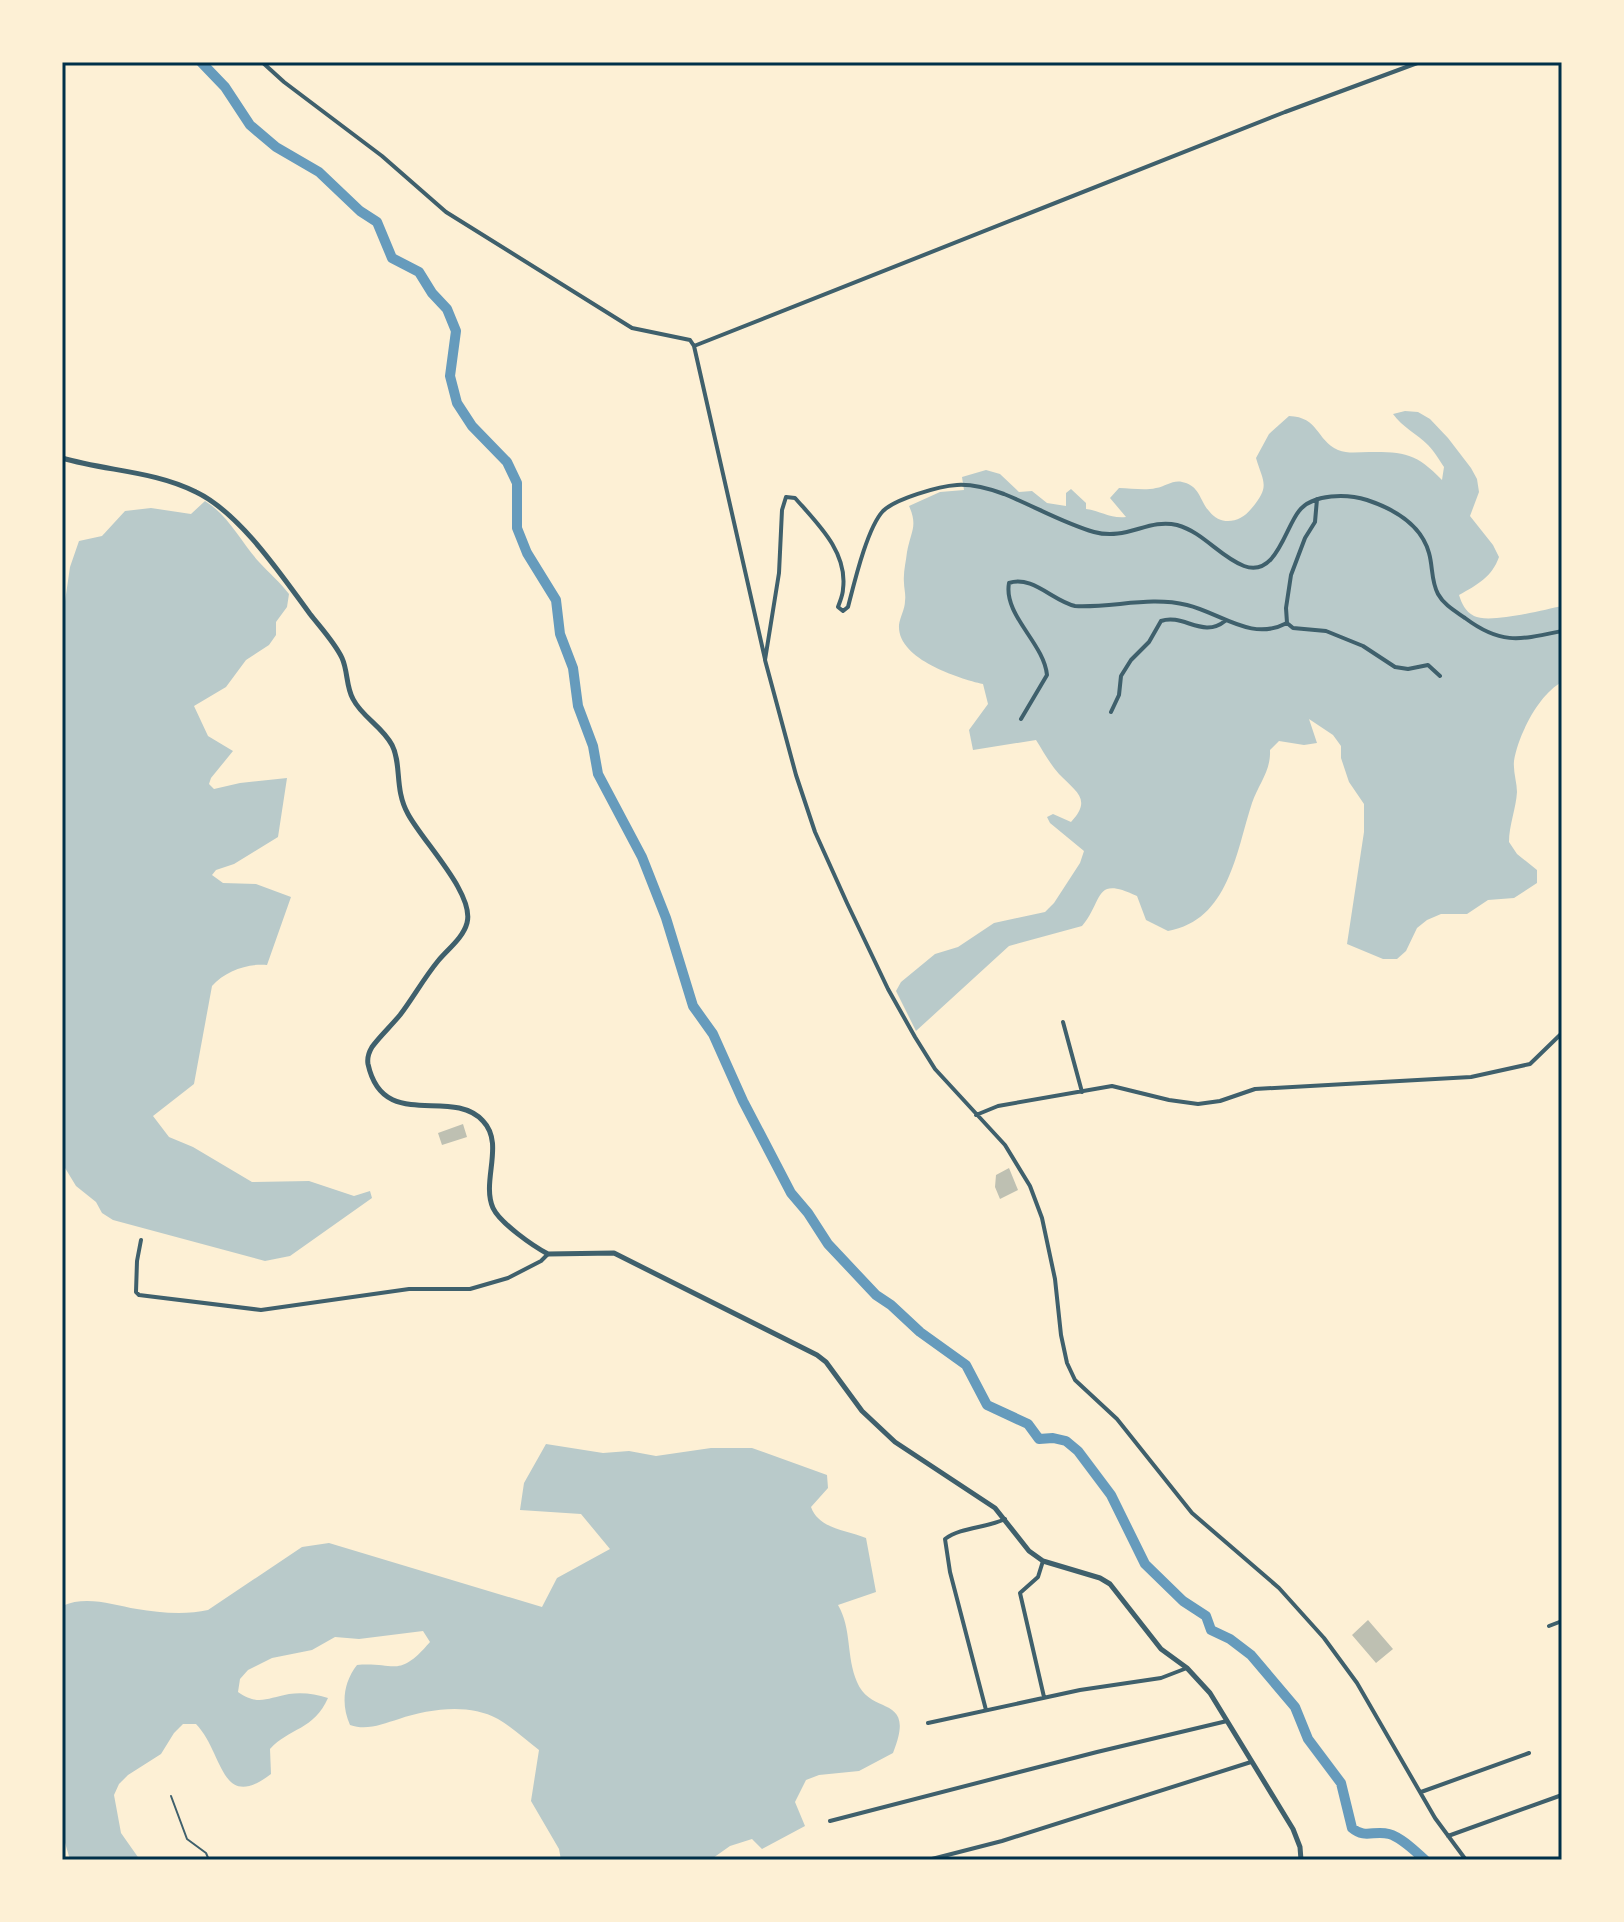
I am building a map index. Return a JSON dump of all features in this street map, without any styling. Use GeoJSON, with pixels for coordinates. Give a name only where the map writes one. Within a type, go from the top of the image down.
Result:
{"type":"FeatureCollection","features":[{"type":"Feature","properties":{"kind":"street"},"geometry":{"type":"LineString","coordinates":[[262,62],[382,156],[446,212],[632,328],[690,340],[694,346],[765,660],[815,832],[888,989],[915,1037],[935,1069],[1005,1145],[1034,1194],[1055,1279],[1067,1363],[1075,1380],[1117,1419],[1192,1513],[1279,1588],[1324,1638],[1367,1698],[1421,1792],[1466,1860]]}},
{"type":"Feature","properties":{"kind":"street"},"geometry":{"type":"LineString","coordinates":[[694,346],[1285,112],[1420,62]]}},
{"type":"Feature","properties":{"kind":"street"},"geometry":{"type":"LineString","coordinates":[[62,458],[185,486],[214,502],[228,514],[282,574],[338,652],[354,702],[393,747],[397,784],[406,811],[461,889],[468,913],[463,932],[428,973],[369,1053],[368,1065],[381,1091],[396,1102],[457,1109],[480,1118],[490,1130],[492,1141],[489,1187],[492,1205],[497,1215],[548,1254],[614,1253],[817,1355],[862,1411],[895,1442],[977,1495],[1005,1519],[1023,1546],[1043,1561],[1100,1578],[1118,1590],[1154,1641],[1187,1668],[1210,1693],[1293,1829],[1301,1860]]}},
{"type":"Feature","properties":{"kind":"street"},"geometry":{"type":"LineString","coordinates":[[765,660],[779,573],[782,510],[786,497],[795,498],[825,531],[833,545],[842,567],[844,588],[838,607],[843,611],[848,607],[866,545],[884,510],[901,500],[957,485],[1003,494],[1094,532],[1114,535],[1160,524],[1178,525],[1243,566],[1252,568],[1263,565],[1275,555],[1299,510],[1317,499],[1351,496],[1389,508],[1408,520],[1421,535],[1429,552],[1433,581],[1439,595],[1446,605],[1484,632],[1502,638],[1562,631]]}},
{"type":"Feature","properties":{"kind":"street"},"geometry":{"type":"LineString","coordinates":[[1317,499],[1315,522],[1305,538],[1291,575],[1287,623],[1293,628],[1320,629],[1351,641],[1395,667],[1408,669],[1428,665],[1440,676]]}},
{"type":"Feature","properties":{"kind":"street"},"geometry":{"type":"LineString","coordinates":[[1021,719],[1047,675],[1040,650],[1008,596],[1009,583],[1028,583],[1075,606],[1158,601],[1190,606],[1247,629],[1274,629],[1287,623]]}},
{"type":"Feature","properties":{"kind":"street"},"geometry":{"type":"LineString","coordinates":[[1111,712],[1119,695],[1121,676],[1131,660],[1149,642],[1161,621],[1173,618],[1191,626],[1210,628],[1225,621]]}},
{"type":"Feature","properties":{"kind":"street"},"geometry":{"type":"LineString","coordinates":[[1063,1022],[1082,1092]]}},
{"type":"Feature","properties":{"kind":"street"},"geometry":{"type":"LineString","coordinates":[[976,1115],[998,1106],[1112,1086],[1198,1104],[1220,1101],[1255,1089],[1471,1077],[1530,1064],[1561,1033]]}},
{"type":"Feature","properties":{"kind":"street"},"geometry":{"type":"LineString","coordinates":[[141,1240],[137,1261],[136,1292],[139,1295],[261,1310],[409,1289],[470,1289],[508,1278],[541,1261],[548,1254]]}},
{"type":"Feature","properties":{"kind":"street"},"geometry":{"type":"LineString","coordinates":[[986,1710],[950,1572],[945,1539],[1005,1519]]}},
{"type":"Feature","properties":{"kind":"street"},"geometry":{"type":"LineString","coordinates":[[1043,1561],[1038,1577],[1020,1593],[1044,1697]]}},
{"type":"Feature","properties":{"kind":"street"},"geometry":{"type":"LineString","coordinates":[[1549,1626],[1562,1621]]}},
{"type":"Feature","properties":{"kind":"street"},"geometry":{"type":"LineString","coordinates":[[928,1723],[1044,1697],[1161,1678],[1187,1668]]}},
{"type":"Feature","properties":{"kind":"street"},"geometry":{"type":"LineString","coordinates":[[830,1821],[1090,1753],[1227,1721]]}},
{"type":"Feature","properties":{"kind":"street"},"geometry":{"type":"LineString","coordinates":[[1421,1792],[1529,1753]]}},
{"type":"Feature","properties":{"kind":"street"},"geometry":{"type":"LineString","coordinates":[[928,1860],[1017,1836],[1253,1762]]}},
{"type":"Feature","properties":{"kind":"street"},"geometry":{"type":"LineString","coordinates":[[1448,1836],[1562,1795]]}},
{"type":"Feature","properties":{"kind":"lane"},"geometry":{"type":"LineString","coordinates":[[171,1796],[187,1839],[206,1853],[209,1860]]}},
{"type":"Feature","properties":{"kind":"shaded area"},"geometry":{"type":"Polygon","coordinates":[[[1418,412],[1430,419],[1448,438],[1477,479],[1479,492],[1470,516],[1499,557],[1488,575],[1459,595],[1466,610],[1474,616],[1491,618],[1562,606],[1562,682],[1545,696],[1531,716],[1514,761],[1517,792],[1509,842],[1517,854],[1537,870],[1537,883],[1514,898],[1488,900],[1467,914],[1441,914],[1427,920],[1417,928],[1406,951],[1397,959],[1383,959],[1347,944],[1364,832],[1364,804],[1349,782],[1341,758],[1341,746],[1333,735],[1309,719],[1317,743],[1304,745],[1279,741],[1270,750],[1267,771],[1252,803],[1227,881],[1205,913],[1188,924],[1168,931],[1146,920],[1137,896],[1123,890],[1106,889],[1082,926],[1009,946],[916,1031],[896,991],[901,982],[935,954],[958,947],[994,923],[1045,912],[1080,863],[1084,851],[1047,817],[1053,814],[1071,822],[1081,807],[1081,801],[1036,740],[973,750],[969,730],[988,704],[983,684],[931,665],[908,648],[901,637],[899,625],[905,604],[904,571],[913,524],[909,506],[940,492],[964,490],[962,477],[986,470],[1000,474],[1019,492],[1032,491],[1047,503],[1066,506],[1066,493],[1071,489],[1086,503],[1086,509],[1121,517],[1126,517],[1110,498],[1119,488],[1151,489],[1182,482],[1194,488],[1214,516],[1225,521],[1236,520],[1247,513],[1261,495],[1264,484],[1256,458],[1269,434],[1289,416],[1306,420],[1338,450],[1409,456],[1425,464],[1442,480],[1444,467],[1435,453],[1393,414],[1418,412]]]}},
{"type":"Feature","properties":{"kind":"shaded area"},"geometry":{"type":"Polygon","coordinates":[[[205,501],[228,522],[289,594],[287,607],[276,622],[276,635],[269,645],[246,660],[226,687],[194,706],[208,736],[233,751],[211,778],[209,784],[214,789],[287,778],[278,837],[212,875],[223,883],[256,884],[291,897],[267,965],[237,969],[212,986],[194,1084],[153,1116],[169,1137],[193,1147],[252,1182],[309,1181],[354,1196],[370,1191],[372,1198],[290,1256],[265,1261],[113,1220],[76,1186],[62,1163],[62,622],[70,567],[79,541],[102,536],[125,511],[151,508],[191,514],[205,501]]]}},
{"type":"Feature","properties":{"kind":"shaded area"},"geometry":{"type":"Polygon","coordinates":[[[546,1444],[603,1453],[629,1451],[656,1456],[711,1448],[752,1448],[827,1475],[828,1488],[811,1507],[815,1514],[834,1528],[866,1538],[876,1592],[838,1605],[857,1682],[864,1693],[896,1713],[899,1734],[893,1753],[859,1771],[819,1775],[806,1780],[795,1802],[805,1826],[762,1849],[752,1839],[730,1846],[713,1858],[561,1860],[559,1849],[531,1801],[539,1750],[503,1722],[474,1711],[449,1709],[374,1726],[350,1725],[345,1710],[345,1694],[357,1665],[396,1666],[411,1661],[430,1642],[423,1631],[359,1639],[335,1637],[312,1650],[272,1658],[248,1670],[240,1679],[238,1692],[251,1699],[263,1700],[299,1693],[328,1698],[316,1717],[270,1749],[271,1774],[242,1787],[232,1783],[196,1724],[183,1724],[161,1754],[128,1775],[114,1795],[121,1833],[140,1860],[70,1860],[62,1832],[62,1606],[90,1601],[164,1612],[208,1610],[302,1547],[329,1543],[542,1607],[557,1578],[610,1549],[581,1514],[520,1510],[524,1483],[546,1444]]]}},
{"type":"Feature","properties":{"kind":"building"},"geometry":{"type":"Polygon","coordinates":[[[463,1124],[467,1137],[442,1145],[438,1133],[463,1124]]]}},
{"type":"Feature","properties":{"kind":"building"},"geometry":{"type":"Polygon","coordinates":[[[1009,1168],[1018,1190],[1000,1199],[995,1187],[996,1175],[1009,1168]]]}},
{"type":"Feature","properties":{"kind":"building"},"geometry":{"type":"Polygon","coordinates":[[[1368,1620],[1393,1649],[1376,1663],[1352,1635],[1368,1620]]]}},
{"type":"Feature","properties":{"kind":"waterway"},"geometry":{"type":"LineString","coordinates":[[201,62],[225,87],[250,125],[276,147],[319,172],[360,211],[377,222],[392,258],[419,272],[447,309],[456,331],[450,376],[457,403],[472,426],[507,462],[517,483],[517,528],[527,553],[556,600],[560,634],[573,668],[578,706],[593,746],[598,774],[642,857],[666,918],[693,1006],[713,1034],[743,1101],[791,1193],[828,1244],[876,1295],[966,1365],[987,1405],[1028,1424],[1039,1439],[1066,1441],[1078,1451],[1111,1495],[1145,1564],[1183,1601],[1206,1616],[1211,1630],[1230,1639],[1251,1655],[1295,1707],[1308,1739],[1341,1783],[1352,1828],[1365,1834],[1394,1836],[1425,1860]]}}]}
